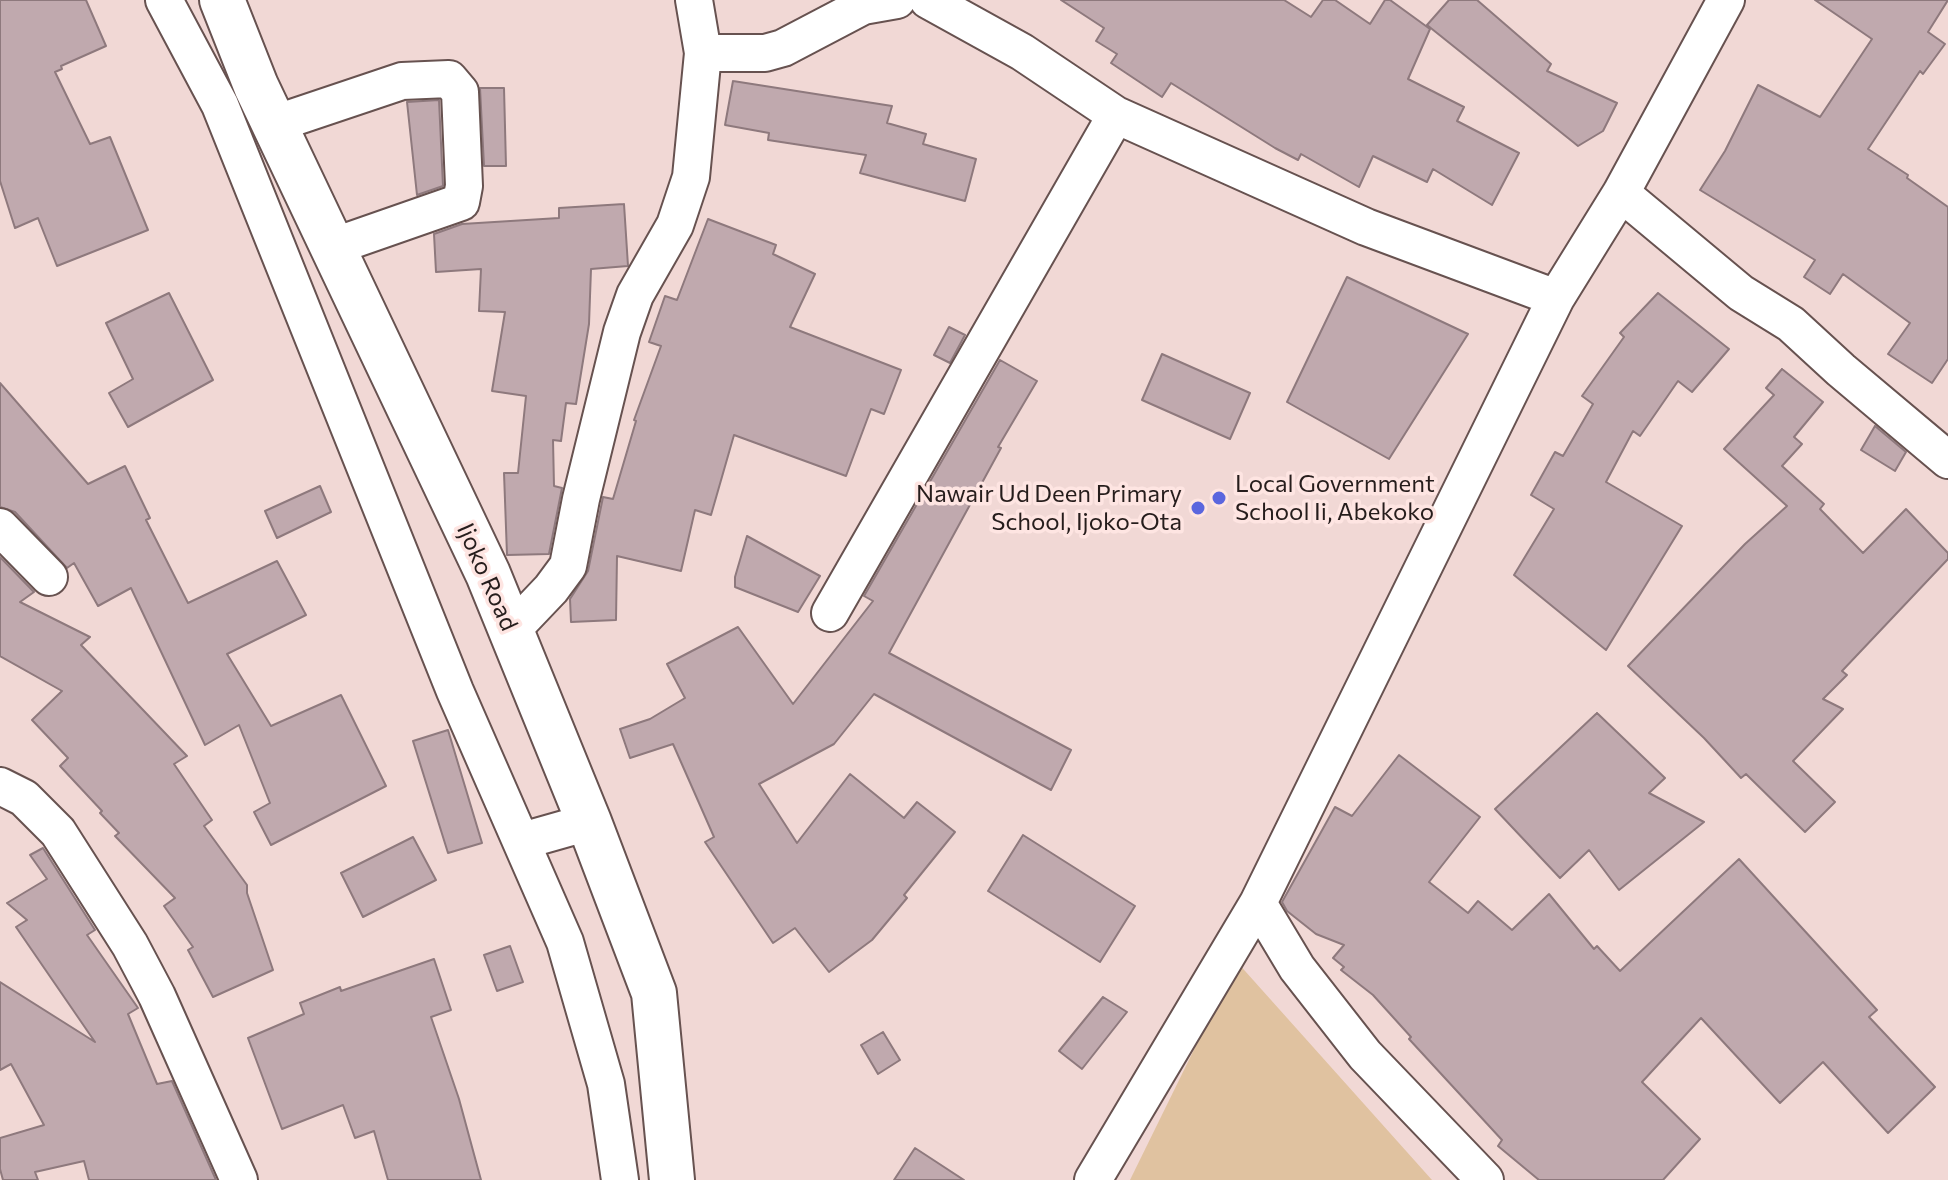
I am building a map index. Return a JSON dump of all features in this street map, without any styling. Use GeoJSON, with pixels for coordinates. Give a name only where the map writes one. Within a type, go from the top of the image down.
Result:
{"type":"FeatureCollection","features":[{"type":"Feature","properties":{"kind":"main road","name":"Ijoko Road"},"geometry":{"type":"LineString","coordinates":[[222,0],[274,124],[488,574],[589,822],[654,993],[672,1180]]}},
{"type":"Feature","properties":{"kind":"street"},"geometry":{"type":"LineString","coordinates":[[164,0],[220,105],[455,691],[565,942],[606,1084],[620,1180]]}},
{"type":"Feature","properties":{"kind":"street"},"geometry":{"type":"LineString","coordinates":[[511,631],[568,566],[622,332],[635,295],[675,225],[691,177],[703,53],[694,0]]}},
{"type":"Feature","properties":{"kind":"street"},"geometry":{"type":"LineString","coordinates":[[703,53],[765,53],[783,48],[863,6],[897,0]]}},
{"type":"Feature","properties":{"kind":"street"},"geometry":{"type":"LineString","coordinates":[[928,0],[1022,52],[1116,115],[1366,227],[1556,298]]}},
{"type":"Feature","properties":{"kind":"street"},"geometry":{"type":"LineString","coordinates":[[1093,1180],[1258,903],[1556,298],[1621,193],[1726,0]]}},
{"type":"Feature","properties":{"kind":"street"},"geometry":{"type":"LineString","coordinates":[[274,124],[402,81],[449,79],[460,92],[464,186],[461,202],[332,247]]}},
{"type":"Feature","properties":{"kind":"street"},"geometry":{"type":"LineString","coordinates":[[830,613],[1116,115]]}},
{"type":"Feature","properties":{"kind":"street"},"geometry":{"type":"LineString","coordinates":[[1621,193],[1741,293],[1791,324],[1948,460]]}},
{"type":"Feature","properties":{"kind":"street"},"geometry":{"type":"LineString","coordinates":[[0,527],[49,577]]}},
{"type":"Feature","properties":{"kind":"street"},"geometry":{"type":"LineString","coordinates":[[0,786],[24,798],[58,832],[130,945],[157,996],[239,1180]]}},
{"type":"Feature","properties":{"kind":"street"},"geometry":{"type":"LineString","coordinates":[[522,841],[589,822]]}},
{"type":"Feature","properties":{"kind":"street"},"geometry":{"type":"LineString","coordinates":[[1258,903],[1297,968],[1365,1055],[1485,1180]]}},
{"type":"Feature","properties":{"kind":"shaded area"},"geometry":{"type":"Polygon","coordinates":[[[1237,962],[1432,1180],[1130,1180],[1237,962]]]}},
{"type":"Feature","properties":{"kind":"building"},"geometry":{"type":"Polygon","coordinates":[[[0,0],[86,0],[106,46],[61,66],[62,69],[55,72],[90,144],[110,137],[148,230],[57,266],[38,218],[15,228],[0,181],[0,0]]]}},
{"type":"Feature","properties":{"kind":"building"},"geometry":{"type":"Polygon","coordinates":[[[1061,0],[1284,0],[1311,17],[1323,0],[1335,0],[1370,24],[1385,0],[1390,0],[1430,29],[1408,79],[1464,107],[1457,121],[1519,153],[1492,205],[1433,169],[1427,182],[1373,156],[1359,187],[1301,154],[1298,160],[1275,148],[1171,83],[1162,97],[1111,63],[1117,54],[1096,41],[1104,28],[1061,0]]]}},
{"type":"Feature","properties":{"kind":"building"},"geometry":{"type":"Polygon","coordinates":[[[1449,0],[1477,0],[1551,64],[1547,71],[1617,103],[1603,131],[1578,146],[1427,25],[1449,0]]]}},
{"type":"Feature","properties":{"kind":"building"},"geometry":{"type":"Polygon","coordinates":[[[1815,0],[1948,0],[1928,32],[1945,44],[1923,74],[1920,71],[1868,149],[1908,175],[1907,178],[1948,207],[1948,359],[1932,383],[1888,354],[1910,323],[1843,274],[1830,294],[1804,277],[1815,260],[1700,190],[1725,151],[1758,85],[1820,117],[1872,39],[1815,0]]]}},
{"type":"Feature","properties":{"kind":"building"},"geometry":{"type":"Polygon","coordinates":[[[733,81],[892,106],[887,123],[926,134],[923,144],[976,159],[965,201],[860,173],[866,155],[768,140],[769,133],[725,125],[733,81]]]}},
{"type":"Feature","properties":{"kind":"building"},"geometry":{"type":"Polygon","coordinates":[[[480,88],[504,88],[506,166],[484,166],[480,88]]]}},
{"type":"Feature","properties":{"kind":"building"},"geometry":{"type":"Polygon","coordinates":[[[439,100],[443,186],[417,195],[407,102],[439,100]]]}},
{"type":"Feature","properties":{"kind":"building"},"geometry":{"type":"Polygon","coordinates":[[[624,204],[628,266],[591,269],[589,324],[576,404],[566,403],[561,441],[553,440],[554,486],[562,488],[549,554],[507,555],[504,473],[518,473],[526,396],[492,391],[505,312],[479,311],[481,269],[436,272],[434,234],[462,224],[559,218],[559,208],[624,204]]]}},
{"type":"Feature","properties":{"kind":"building"},"geometry":{"type":"Polygon","coordinates":[[[708,219],[776,245],[773,254],[815,274],[790,327],[901,370],[884,414],[871,409],[846,476],[734,435],[711,515],[695,510],[681,571],[617,556],[616,620],[571,622],[570,599],[588,571],[603,497],[613,499],[634,420],[661,346],[649,342],[665,296],[677,300],[708,219]]]}},
{"type":"Feature","properties":{"kind":"building"},"geometry":{"type":"Polygon","coordinates":[[[1347,277],[1468,334],[1389,459],[1287,402],[1347,277]]]}},
{"type":"Feature","properties":{"kind":"building"},"geometry":{"type":"Polygon","coordinates":[[[169,293],[213,380],[128,427],[109,393],[133,379],[106,323],[169,293]]]}},
{"type":"Feature","properties":{"kind":"building"},"geometry":{"type":"Polygon","coordinates":[[[1658,293],[1729,349],[1692,392],[1678,381],[1640,436],[1633,431],[1606,482],[1682,526],[1606,650],[1514,575],[1554,509],[1531,495],[1555,452],[1563,456],[1593,404],[1582,396],[1624,337],[1620,333],[1658,293]]]}},
{"type":"Feature","properties":{"kind":"building"},"geometry":{"type":"Polygon","coordinates":[[[949,327],[965,335],[950,363],[934,355],[949,327]]]}},
{"type":"Feature","properties":{"kind":"building"},"geometry":{"type":"Polygon","coordinates":[[[1162,354],[1250,393],[1230,439],[1142,400],[1162,354]]]}},
{"type":"Feature","properties":{"kind":"building"},"geometry":{"type":"Polygon","coordinates":[[[1000,360],[1037,381],[998,447],[1001,448],[889,653],[1071,750],[1051,790],[874,694],[834,744],[759,784],[797,843],[850,774],[904,818],[917,802],[955,832],[872,940],[829,972],[795,928],[773,943],[705,842],[714,837],[673,744],[630,758],[620,729],[650,719],[685,698],[667,664],[738,627],[793,704],[873,601],[864,596],[1000,360]]]}},
{"type":"Feature","properties":{"kind":"building"},"geometry":{"type":"Polygon","coordinates":[[[1782,369],[1823,402],[1794,437],[1802,444],[1782,466],[1824,504],[1820,509],[1863,553],[1906,509],[1948,553],[1948,559],[1842,671],[1847,675],[1823,699],[1843,709],[1793,761],[1835,802],[1805,832],[1746,774],[1741,778],[1628,666],[1745,544],[1787,506],[1724,449],[1774,395],[1766,388],[1782,369]]]}},
{"type":"Feature","properties":{"kind":"building"},"geometry":{"type":"Polygon","coordinates":[[[0,383],[88,484],[125,466],[150,518],[146,520],[188,603],[277,561],[306,615],[227,654],[271,726],[341,695],[386,786],[271,845],[254,812],[270,803],[239,725],[205,745],[131,588],[98,606],[74,563],[67,568],[15,512],[0,507],[0,383]]]}},
{"type":"Feature","properties":{"kind":"building"},"geometry":{"type":"Polygon","coordinates":[[[1875,426],[1906,452],[1895,471],[1861,450],[1875,426]]]}},
{"type":"Feature","properties":{"kind":"building"},"geometry":{"type":"Polygon","coordinates":[[[320,486],[331,512],[277,538],[265,511],[320,486]]]}},
{"type":"Feature","properties":{"kind":"building"},"geometry":{"type":"Polygon","coordinates":[[[747,536],[820,576],[798,612],[735,587],[747,536]]]}},
{"type":"Feature","properties":{"kind":"building"},"geometry":{"type":"Polygon","coordinates":[[[0,557],[34,592],[20,602],[90,637],[81,645],[187,756],[174,764],[212,820],[204,826],[247,885],[273,970],[213,997],[188,950],[193,947],[164,906],[175,898],[115,836],[119,833],[100,813],[102,811],[60,766],[68,758],[32,720],[62,691],[0,656],[0,557]]]}},
{"type":"Feature","properties":{"kind":"building"},"geometry":{"type":"Polygon","coordinates":[[[1597,713],[1665,778],[1649,793],[1704,822],[1619,890],[1589,850],[1560,878],[1495,809],[1597,713]]]}},
{"type":"Feature","properties":{"kind":"building"},"geometry":{"type":"Polygon","coordinates":[[[448,730],[482,843],[448,853],[413,741],[448,730]]]}},
{"type":"Feature","properties":{"kind":"building"},"geometry":{"type":"Polygon","coordinates":[[[1399,755],[1480,817],[1429,882],[1468,913],[1478,901],[1512,930],[1549,894],[1594,949],[1597,946],[1620,971],[1739,859],[1877,1010],[1869,1017],[1935,1087],[1888,1133],[1823,1062],[1780,1103],[1701,1018],[1642,1082],[1700,1139],[1663,1180],[1539,1180],[1498,1146],[1502,1140],[1409,1039],[1411,1037],[1373,995],[1341,970],[1344,967],[1333,958],[1344,945],[1316,934],[1287,911],[1282,902],[1335,807],[1352,816],[1399,755]]]}},
{"type":"Feature","properties":{"kind":"building"},"geometry":{"type":"Polygon","coordinates":[[[1023,835],[1135,906],[1100,962],[988,891],[1023,835]]]}},
{"type":"Feature","properties":{"kind":"building"},"geometry":{"type":"Polygon","coordinates":[[[413,837],[436,880],[363,917],[341,873],[413,837]]]}},
{"type":"Feature","properties":{"kind":"building"},"geometry":{"type":"Polygon","coordinates":[[[43,848],[95,930],[87,935],[138,1008],[128,1014],[157,1084],[172,1081],[216,1180],[89,1180],[84,1161],[35,1172],[38,1180],[3,1180],[0,1138],[44,1125],[11,1064],[0,1070],[0,982],[95,1042],[16,927],[27,920],[7,903],[47,879],[30,855],[43,848]]]}},
{"type":"Feature","properties":{"kind":"building"},"geometry":{"type":"Polygon","coordinates":[[[510,946],[523,982],[497,991],[484,955],[510,946]]]}},
{"type":"Feature","properties":{"kind":"building"},"geometry":{"type":"Polygon","coordinates":[[[434,959],[451,1010],[431,1017],[459,1099],[481,1180],[388,1180],[374,1131],[355,1138],[343,1105],[282,1129],[248,1038],[304,1014],[300,1003],[340,987],[341,991],[434,959]]]}},
{"type":"Feature","properties":{"kind":"building"},"geometry":{"type":"Polygon","coordinates":[[[1103,997],[1127,1012],[1082,1069],[1059,1051],[1103,997]]]}},
{"type":"Feature","properties":{"kind":"building"},"geometry":{"type":"Polygon","coordinates":[[[883,1032],[900,1060],[878,1074],[861,1045],[883,1032]]]}},
{"type":"Feature","properties":{"kind":"building"},"geometry":{"type":"Polygon","coordinates":[[[915,1148],[964,1180],[894,1180],[915,1148]]]}},
{"type":"Feature","properties":{"kind":"place","name":"Local Government School Ii, Abekoko"},"geometry":{"type":"Point","coordinates":[1219,498]}},
{"type":"Feature","properties":{"kind":"place","name":"Nawair Ud Deen Primary School, Ijoko-Ota"},"geometry":{"type":"Point","coordinates":[1198,508]}}]}
